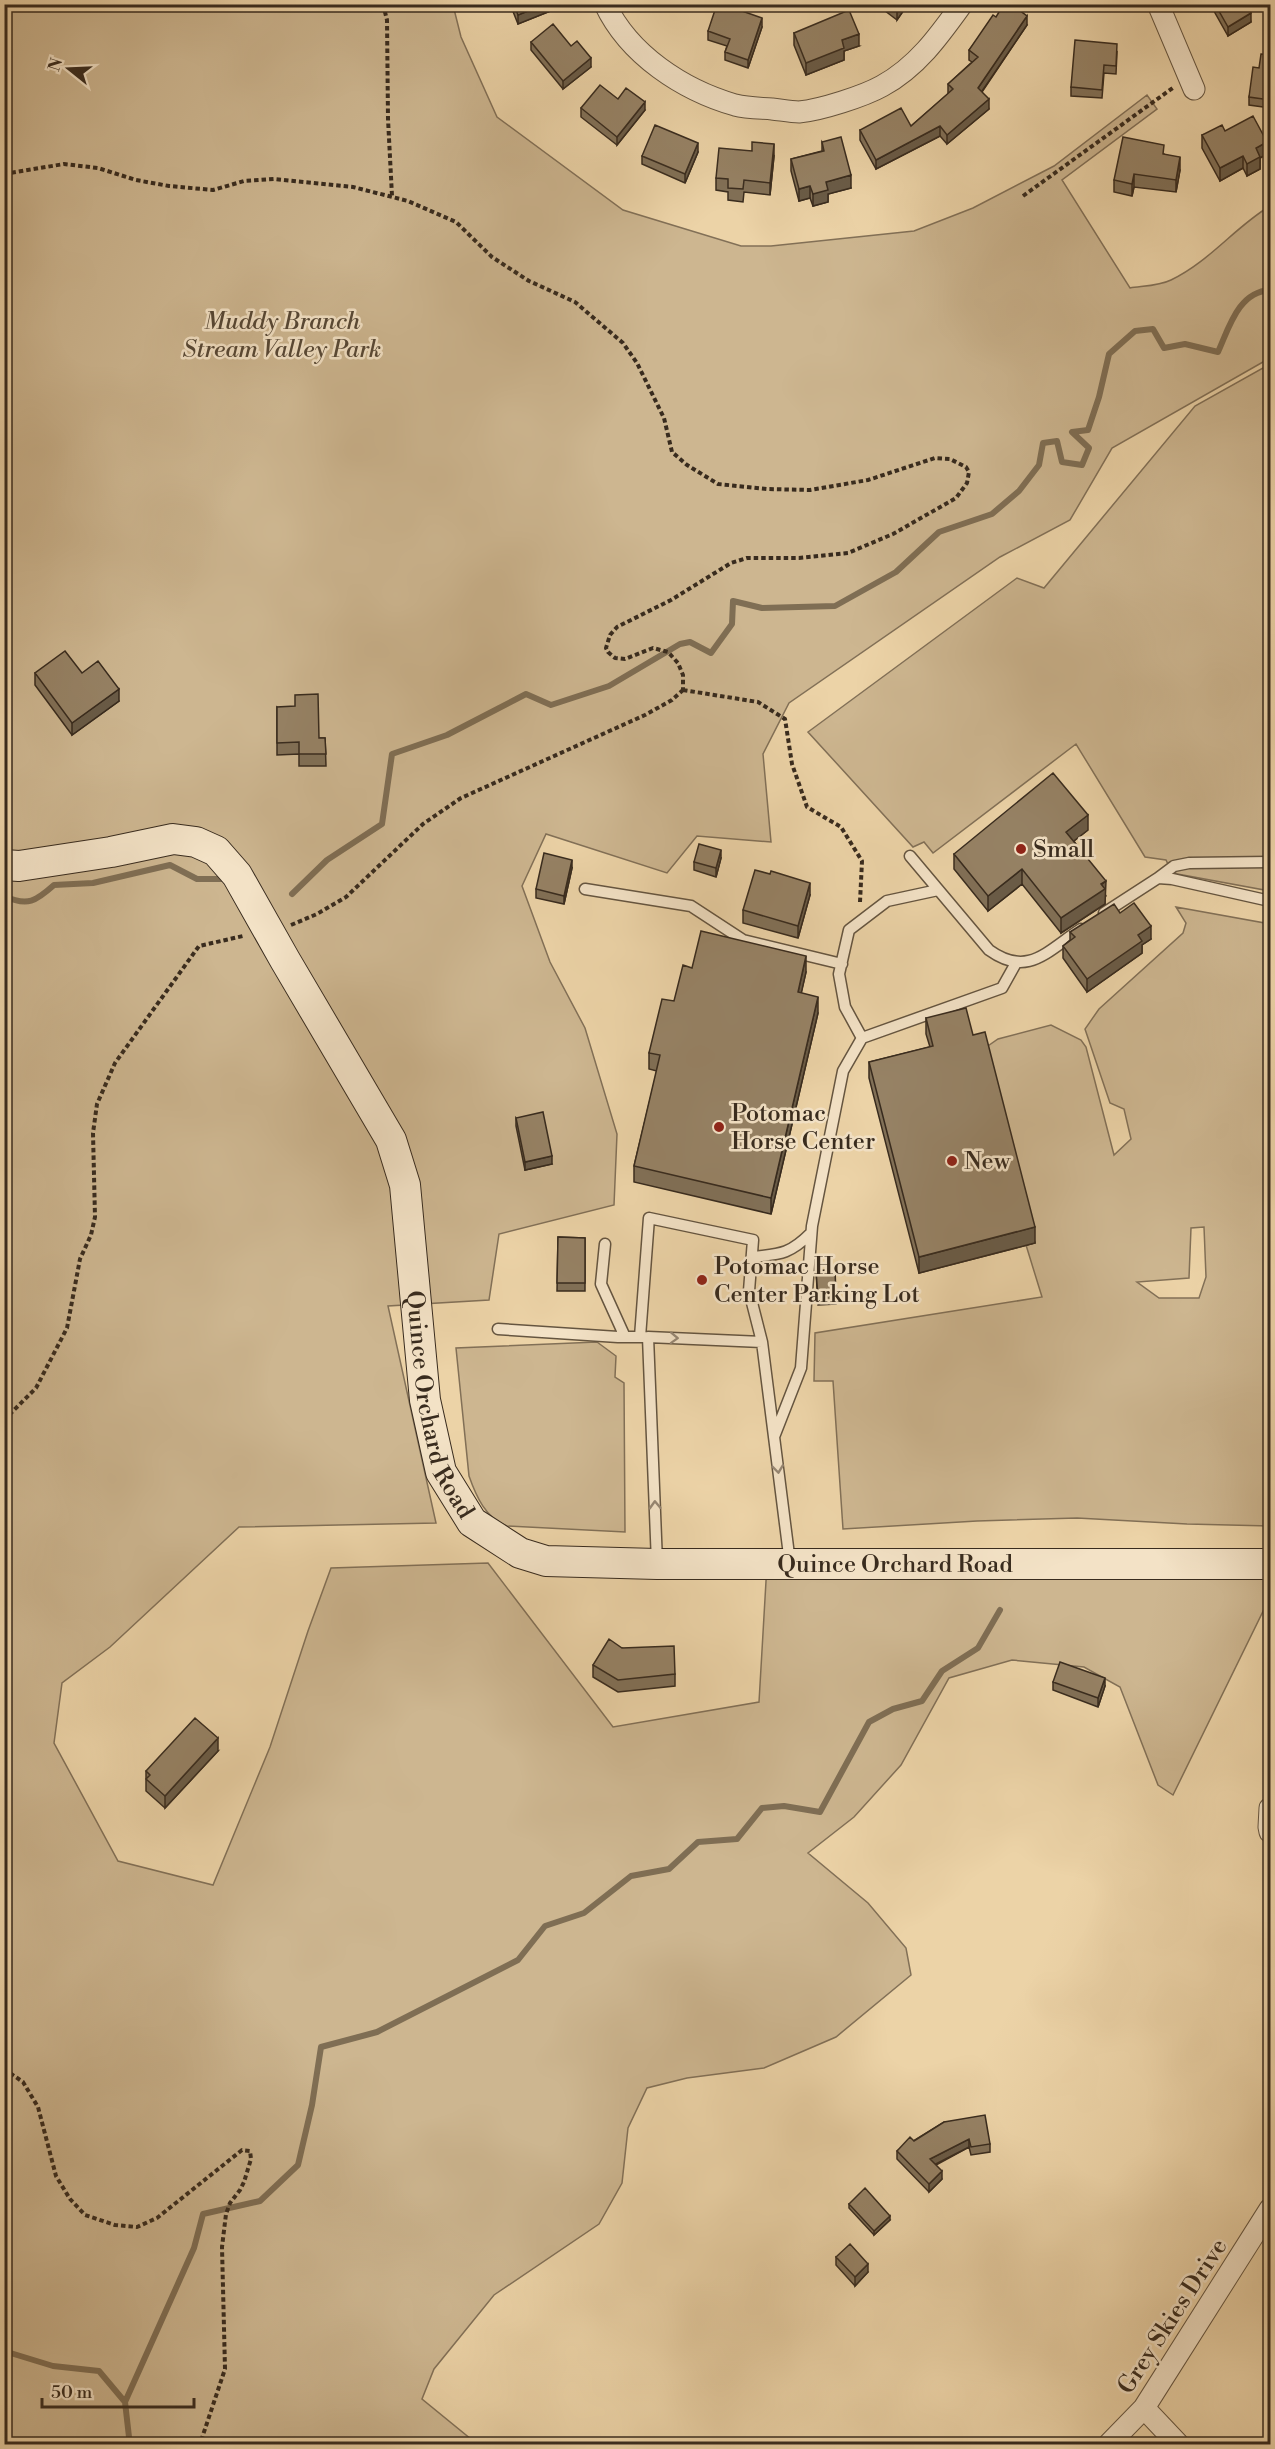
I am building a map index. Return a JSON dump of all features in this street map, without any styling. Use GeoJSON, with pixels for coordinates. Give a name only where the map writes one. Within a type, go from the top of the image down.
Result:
{"type":"FeatureCollection","features":[{"type":"Feature","properties":{"kind":"street"},"geometry":{"type":"LineString","coordinates":[[605,4],[610,16],[644,57],[687,87],[737,106],[800,112],[851,99],[882,86],[912,66],[936,40],[962,4]]}},
{"type":"Feature","properties":{"kind":"street"},"geometry":{"type":"LineString","coordinates":[[1158,4],[1192,82]]}},
{"type":"Feature","properties":{"kind":"street","name":"Quince Orchard Road"},"geometry":{"type":"LineString","coordinates":[[4,865],[19,866],[88,856],[173,839],[196,842],[216,851],[237,875],[391,1140],[405,1185],[425,1400],[441,1472],[472,1522],[520,1553],[546,1561],[657,1564],[1270,1564]]}},
{"type":"Feature","properties":{"kind":"street"},"geometry":{"type":"LineString","coordinates":[[1270,1809],[1270,1832]]}},
{"type":"Feature","properties":{"kind":"street","name":"Grey Skies Drive"},"geometry":{"type":"LineString","coordinates":[[1109,2445],[1144,2408],[1270,2210]]}},
{"type":"Feature","properties":{"kind":"street"},"geometry":{"type":"LineString","coordinates":[[1144,2408],[1178,2445]]}},
{"type":"Feature","properties":{"kind":"lane"},"geometry":{"type":"LineString","coordinates":[[910,856],[988,950],[1001,959],[1016,963],[1030,962],[1174,866],[1189,863],[1270,862]]}},
{"type":"Feature","properties":{"kind":"lane"},"geometry":{"type":"LineString","coordinates":[[1158,878],[1172,879],[1270,901]]}},
{"type":"Feature","properties":{"kind":"lane"},"geometry":{"type":"LineString","coordinates":[[585,889],[691,906],[743,940],[842,964]]}},
{"type":"Feature","properties":{"kind":"lane"},"geometry":{"type":"LineString","coordinates":[[861,1038],[844,1007],[839,974],[849,930],[887,901],[938,890]]}},
{"type":"Feature","properties":{"kind":"lane"},"geometry":{"type":"LineString","coordinates":[[774,1437],[801,1368],[812,1233],[843,1071],[861,1038],[1002,988],[1016,963]]}},
{"type":"Feature","properties":{"kind":"lane"},"geometry":{"type":"LineString","coordinates":[[657,1564],[644,1337],[649,1218],[753,1240],[749,1291],[762,1342],[790,1564]]}},
{"type":"Feature","properties":{"kind":"lane"},"geometry":{"type":"LineString","coordinates":[[752,1257],[783,1254],[795,1249],[812,1233]]}},
{"type":"Feature","properties":{"kind":"lane"},"geometry":{"type":"LineString","coordinates":[[605,1244],[601,1284],[625,1337]]}},
{"type":"Feature","properties":{"kind":"lane"},"geometry":{"type":"LineString","coordinates":[[498,1329],[762,1342]]}},
{"type":"Feature","properties":{"kind":"path"},"geometry":{"type":"LineString","coordinates":[[4,24],[9,18],[10,4]]}},
{"type":"Feature","properties":{"kind":"path"},"geometry":{"type":"LineString","coordinates":[[382,4],[387,20],[388,119],[392,196]]}},
{"type":"Feature","properties":{"kind":"path"},"geometry":{"type":"LineString","coordinates":[[1023,196],[1192,82]]}},
{"type":"Feature","properties":{"kind":"path"},"geometry":{"type":"LineString","coordinates":[[4,174],[64,164],[98,168],[136,180],[180,187],[213,190],[244,181],[274,179],[353,187],[392,196],[456,222],[492,257],[529,281],[575,302],[623,344],[638,363],[664,418],[672,452],[687,465],[718,484],[767,489],[810,490],[868,480],[935,458],[950,459],[966,467],[969,472],[967,483],[956,498],[893,534],[848,553],[799,558],[747,558],[731,563],[671,600],[617,627],[610,635],[606,648],[615,658],[626,659],[653,648],[668,652],[681,669],[683,690]]}},
{"type":"Feature","properties":{"kind":"path"},"geometry":{"type":"LineString","coordinates":[[683,690],[758,702],[785,719],[792,764],[807,807],[841,827],[862,861],[861,899],[849,930]]}},
{"type":"Feature","properties":{"kind":"path"},"geometry":{"type":"LineString","coordinates":[[4,1420],[36,1388],[67,1328],[80,1259],[91,1235],[95,1216],[93,1133],[96,1104],[116,1063],[199,946],[294,925],[317,914],[346,897],[423,824],[461,798],[645,715],[672,700],[683,690]]}},
{"type":"Feature","properties":{"kind":"path"},"geometry":{"type":"LineString","coordinates":[[4,2069],[23,2082],[38,2107],[56,2176],[70,2199],[85,2215],[115,2225],[136,2227],[157,2218],[242,2150],[250,2151],[251,2159],[244,2182],[230,2203],[226,2214],[222,2247],[225,2369],[200,2445]]}},
{"type":"Feature","properties":{"kind":"green space","name":"Muddy Branch Stream Valley Park"},"geometry":{"type":"Polygon","coordinates":[[[5,5],[453,5],[461,37],[497,117],[623,210],[741,246],[771,246],[914,231],[973,208],[1054,166],[1147,95],[1157,109],[1062,180],[1130,288],[1161,284],[1185,273],[1270,206],[1270,358],[1112,448],[1070,520],[1000,557],[789,703],[763,754],[771,842],[697,836],[667,873],[546,834],[522,886],[550,962],[585,1028],[617,1134],[614,1205],[499,1234],[489,1300],[388,1306],[436,1523],[239,1527],[110,1647],[62,1683],[54,1743],[118,1861],[213,1885],[270,1747],[331,1568],[488,1563],[613,1727],[759,1702],[767,1564],[1270,1564],[1270,1597],[1173,1795],[1158,1785],[1120,1687],[1084,1667],[1012,1660],[949,1678],[901,1765],[854,1817],[808,1853],[868,1903],[906,1948],[911,1975],[836,2037],[764,2068],[687,2078],[647,2088],[628,2128],[622,2183],[599,2224],[494,2295],[434,2369],[422,2399],[477,2444],[5,2444],[5,5]]]}},
{"type":"Feature","properties":{"kind":"green space"},"geometry":{"type":"Polygon","coordinates":[[[1270,364],[1270,891],[1172,873],[1166,860],[1145,857],[1076,744],[933,853],[924,842],[913,847],[808,732],[1017,578],[1044,588],[1195,406],[1270,364]]]}},
{"type":"Feature","properties":{"kind":"green space"},"geometry":{"type":"Polygon","coordinates":[[[1176,907],[1270,924],[1270,1526],[1077,1518],[843,1529],[833,1381],[814,1381],[815,1333],[1042,1297],[1026,1245],[1035,1243],[985,1048],[998,1039],[1051,1025],[1081,1040],[1086,1047],[1114,1155],[1131,1139],[1124,1109],[1110,1103],[1085,1029],[1099,1009],[1183,933],[1186,923],[1176,907]],[[1204,1227],[1191,1228],[1189,1278],[1137,1282],[1159,1298],[1199,1298],[1206,1277],[1204,1227]]]}},
{"type":"Feature","properties":{"kind":"green space"},"geometry":{"type":"Polygon","coordinates":[[[597,1342],[616,1356],[615,1377],[624,1383],[625,1532],[507,1526],[500,1523],[483,1506],[469,1476],[456,1348],[597,1342]]]}},
{"type":"Feature","properties":{"kind":"building"},"geometry":{"type":"Polygon","coordinates":[[[514,4],[545,4],[518,15],[514,4]]]}},
{"type":"Feature","properties":{"kind":"building"},"geometry":{"type":"Polygon","coordinates":[[[717,4],[762,18],[748,60],[725,52],[730,39],[708,31],[717,4]]]}},
{"type":"Feature","properties":{"kind":"building"},"geometry":{"type":"Polygon","coordinates":[[[887,4],[902,4],[897,12],[887,4]]]}},
{"type":"Feature","properties":{"kind":"building"},"geometry":{"type":"Polygon","coordinates":[[[1004,4],[1011,4],[1027,16],[978,88],[989,99],[947,135],[940,126],[876,160],[860,130],[901,108],[911,126],[953,89],[948,84],[978,57],[969,50],[993,15],[996,17],[1004,4]]]}},
{"type":"Feature","properties":{"kind":"building"},"geometry":{"type":"Polygon","coordinates":[[[1215,4],[1246,4],[1251,13],[1228,27],[1215,4]]]}},
{"type":"Feature","properties":{"kind":"building"},"geometry":{"type":"Polygon","coordinates":[[[849,10],[859,34],[842,40],[844,48],[806,63],[794,33],[849,10]]]}},
{"type":"Feature","properties":{"kind":"building"},"geometry":{"type":"Polygon","coordinates":[[[553,24],[571,46],[577,41],[591,58],[563,81],[531,42],[553,24]]]}},
{"type":"Feature","properties":{"kind":"building"},"geometry":{"type":"Polygon","coordinates":[[[1075,40],[1117,44],[1116,66],[1104,65],[1102,90],[1071,87],[1075,40]]]}},
{"type":"Feature","properties":{"kind":"building"},"geometry":{"type":"Polygon","coordinates":[[[1261,54],[1270,55],[1270,100],[1249,97],[1253,67],[1259,68],[1261,54]]]}},
{"type":"Feature","properties":{"kind":"building"},"geometry":{"type":"Polygon","coordinates":[[[600,85],[618,99],[626,88],[645,102],[617,137],[581,108],[600,85]]]}},
{"type":"Feature","properties":{"kind":"building"},"geometry":{"type":"Polygon","coordinates":[[[1253,116],[1267,142],[1256,148],[1260,157],[1247,164],[1243,156],[1220,168],[1202,135],[1222,125],[1225,131],[1253,116]]]}},
{"type":"Feature","properties":{"kind":"building"},"geometry":{"type":"Polygon","coordinates":[[[655,125],[698,143],[685,174],[642,156],[655,125]]]}},
{"type":"Feature","properties":{"kind":"building"},"geometry":{"type":"Polygon","coordinates":[[[841,137],[851,175],[826,182],[828,190],[813,194],[810,186],[799,189],[791,159],[824,151],[822,142],[841,137]]]}},
{"type":"Feature","properties":{"kind":"building"},"geometry":{"type":"Polygon","coordinates":[[[1123,137],[1164,145],[1163,154],[1180,157],[1176,180],[1134,174],[1132,184],[1114,180],[1123,137]]]}},
{"type":"Feature","properties":{"kind":"building"},"geometry":{"type":"Polygon","coordinates":[[[752,142],[774,144],[770,183],[744,180],[743,189],[728,188],[728,179],[716,178],[719,148],[752,151],[752,142]]]}},
{"type":"Feature","properties":{"kind":"building"},"geometry":{"type":"Polygon","coordinates":[[[65,651],[82,673],[98,661],[119,689],[72,723],[35,673],[65,651]]]}},
{"type":"Feature","properties":{"kind":"building"},"geometry":{"type":"Polygon","coordinates":[[[318,694],[319,738],[325,738],[326,754],[299,754],[299,742],[277,743],[277,707],[295,706],[295,695],[318,694]]]}},
{"type":"Feature","properties":{"kind":"building"},"geometry":{"type":"Polygon","coordinates":[[[1053,773],[1088,815],[1066,832],[1106,881],[1101,884],[1105,889],[1061,918],[1022,869],[988,896],[954,854],[1053,773]]]}},
{"type":"Feature","properties":{"kind":"building"},"geometry":{"type":"Polygon","coordinates":[[[699,844],[721,850],[716,868],[694,862],[699,844]]]}},
{"type":"Feature","properties":{"kind":"building"},"geometry":{"type":"Polygon","coordinates":[[[544,853],[572,860],[564,896],[536,889],[544,853]]]}},
{"type":"Feature","properties":{"kind":"building"},"geometry":{"type":"Polygon","coordinates":[[[755,870],[770,874],[771,871],[810,883],[798,926],[743,910],[755,870]]]}},
{"type":"Feature","properties":{"kind":"building"},"geometry":{"type":"Polygon","coordinates":[[[1134,903],[1151,926],[1138,935],[1142,941],[1087,979],[1063,946],[1075,937],[1070,932],[1114,904],[1120,913],[1134,903]]]}},
{"type":"Feature","properties":{"kind":"building","name":"Potomac Horse Center"},"geometry":{"type":"Polygon","coordinates":[[[701,931],[806,956],[798,992],[818,997],[771,1198],[634,1166],[660,1055],[649,1053],[662,999],[674,1001],[683,965],[692,968],[701,931]]]}},
{"type":"Feature","properties":{"kind":"building","name":"New"},"geometry":{"type":"Polygon","coordinates":[[[966,1008],[973,1035],[985,1032],[1035,1227],[919,1257],[869,1062],[933,1046],[926,1018],[966,1008]]]}},
{"type":"Feature","properties":{"kind":"building"},"geometry":{"type":"Polygon","coordinates":[[[543,1112],[552,1156],[525,1162],[516,1118],[543,1112]]]}},
{"type":"Feature","properties":{"kind":"building"},"geometry":{"type":"Polygon","coordinates":[[[558,1237],[585,1238],[585,1283],[557,1283],[558,1237]]]}},
{"type":"Feature","properties":{"kind":"building"},"geometry":{"type":"Polygon","coordinates":[[[835,1269],[836,1296],[818,1297],[816,1271],[835,1269]]]}},
{"type":"Feature","properties":{"kind":"building"},"geometry":{"type":"Polygon","coordinates":[[[609,1639],[622,1648],[674,1646],[675,1674],[618,1680],[593,1665],[609,1639]]]}},
{"type":"Feature","properties":{"kind":"building"},"geometry":{"type":"Polygon","coordinates":[[[1060,1662],[1105,1678],[1098,1698],[1053,1682],[1060,1662]]]}},
{"type":"Feature","properties":{"kind":"building"},"geometry":{"type":"Polygon","coordinates":[[[195,1718],[218,1738],[165,1796],[146,1779],[150,1775],[146,1771],[195,1718]]]}},
{"type":"Feature","properties":{"kind":"building"},"geometry":{"type":"Polygon","coordinates":[[[985,2115],[990,2144],[971,2147],[969,2139],[930,2159],[942,2171],[929,2184],[897,2151],[910,2137],[914,2141],[944,2122],[985,2115]]]}},
{"type":"Feature","properties":{"kind":"building"},"geometry":{"type":"Polygon","coordinates":[[[865,2188],[890,2216],[874,2231],[849,2204],[865,2188]]]}},
{"type":"Feature","properties":{"kind":"building"},"geometry":{"type":"Polygon","coordinates":[[[850,2244],[868,2264],[855,2277],[836,2257],[850,2244]]]}},
{"type":"Feature","properties":{"kind":"waterway"},"geometry":{"type":"LineString","coordinates":[[292,894],[327,860],[382,824],[392,754],[447,735],[526,694],[551,705],[609,686],[680,644],[690,642],[711,653],[732,624],[733,601],[762,608],[835,606],[896,572],[939,532],[992,514],[1019,491],[1039,465],[1043,443],[1057,441],[1062,462],[1082,465],[1089,448],[1072,432],[1088,430],[1099,397],[1109,354],[1135,331],[1153,329],[1164,348],[1185,344],[1218,352],[1242,304],[1259,292],[1270,290]]}},
{"type":"Feature","properties":{"kind":"waterway"},"geometry":{"type":"LineString","coordinates":[[4,896],[26,902],[42,895],[54,885],[93,883],[170,865],[197,879],[224,879]]}},
{"type":"Feature","properties":{"kind":"waterway"},"geometry":{"type":"LineString","coordinates":[[125,2402],[194,2248],[203,2214],[260,2201],[298,2165],[312,2105],[321,2047],[377,2032],[518,1960],[545,1926],[584,1913],[631,1876],[669,1869],[698,1842],[737,1839],[762,1808],[784,1806],[820,1812],[869,1722],[893,1709],[922,1701],[942,1671],[978,1648],[1000,1610]]}},
{"type":"Feature","properties":{"kind":"waterway"},"geometry":{"type":"LineString","coordinates":[[4,2351],[53,2366],[99,2371],[125,2402],[129,2437],[127,2444]]}},
{"type":"Feature","properties":{"kind":"place","name":"Small"},"geometry":{"type":"Point","coordinates":[1021,849]}},
{"type":"Feature","properties":{"kind":"place","name":"Potomac Horse Center"},"geometry":{"type":"Point","coordinates":[719,1127]}},
{"type":"Feature","properties":{"kind":"place","name":"New"},"geometry":{"type":"Point","coordinates":[952,1161]}},
{"type":"Feature","properties":{"kind":"place","name":"Potomac Horse Center Parking Lot"},"geometry":{"type":"Point","coordinates":[702,1280]}}]}
